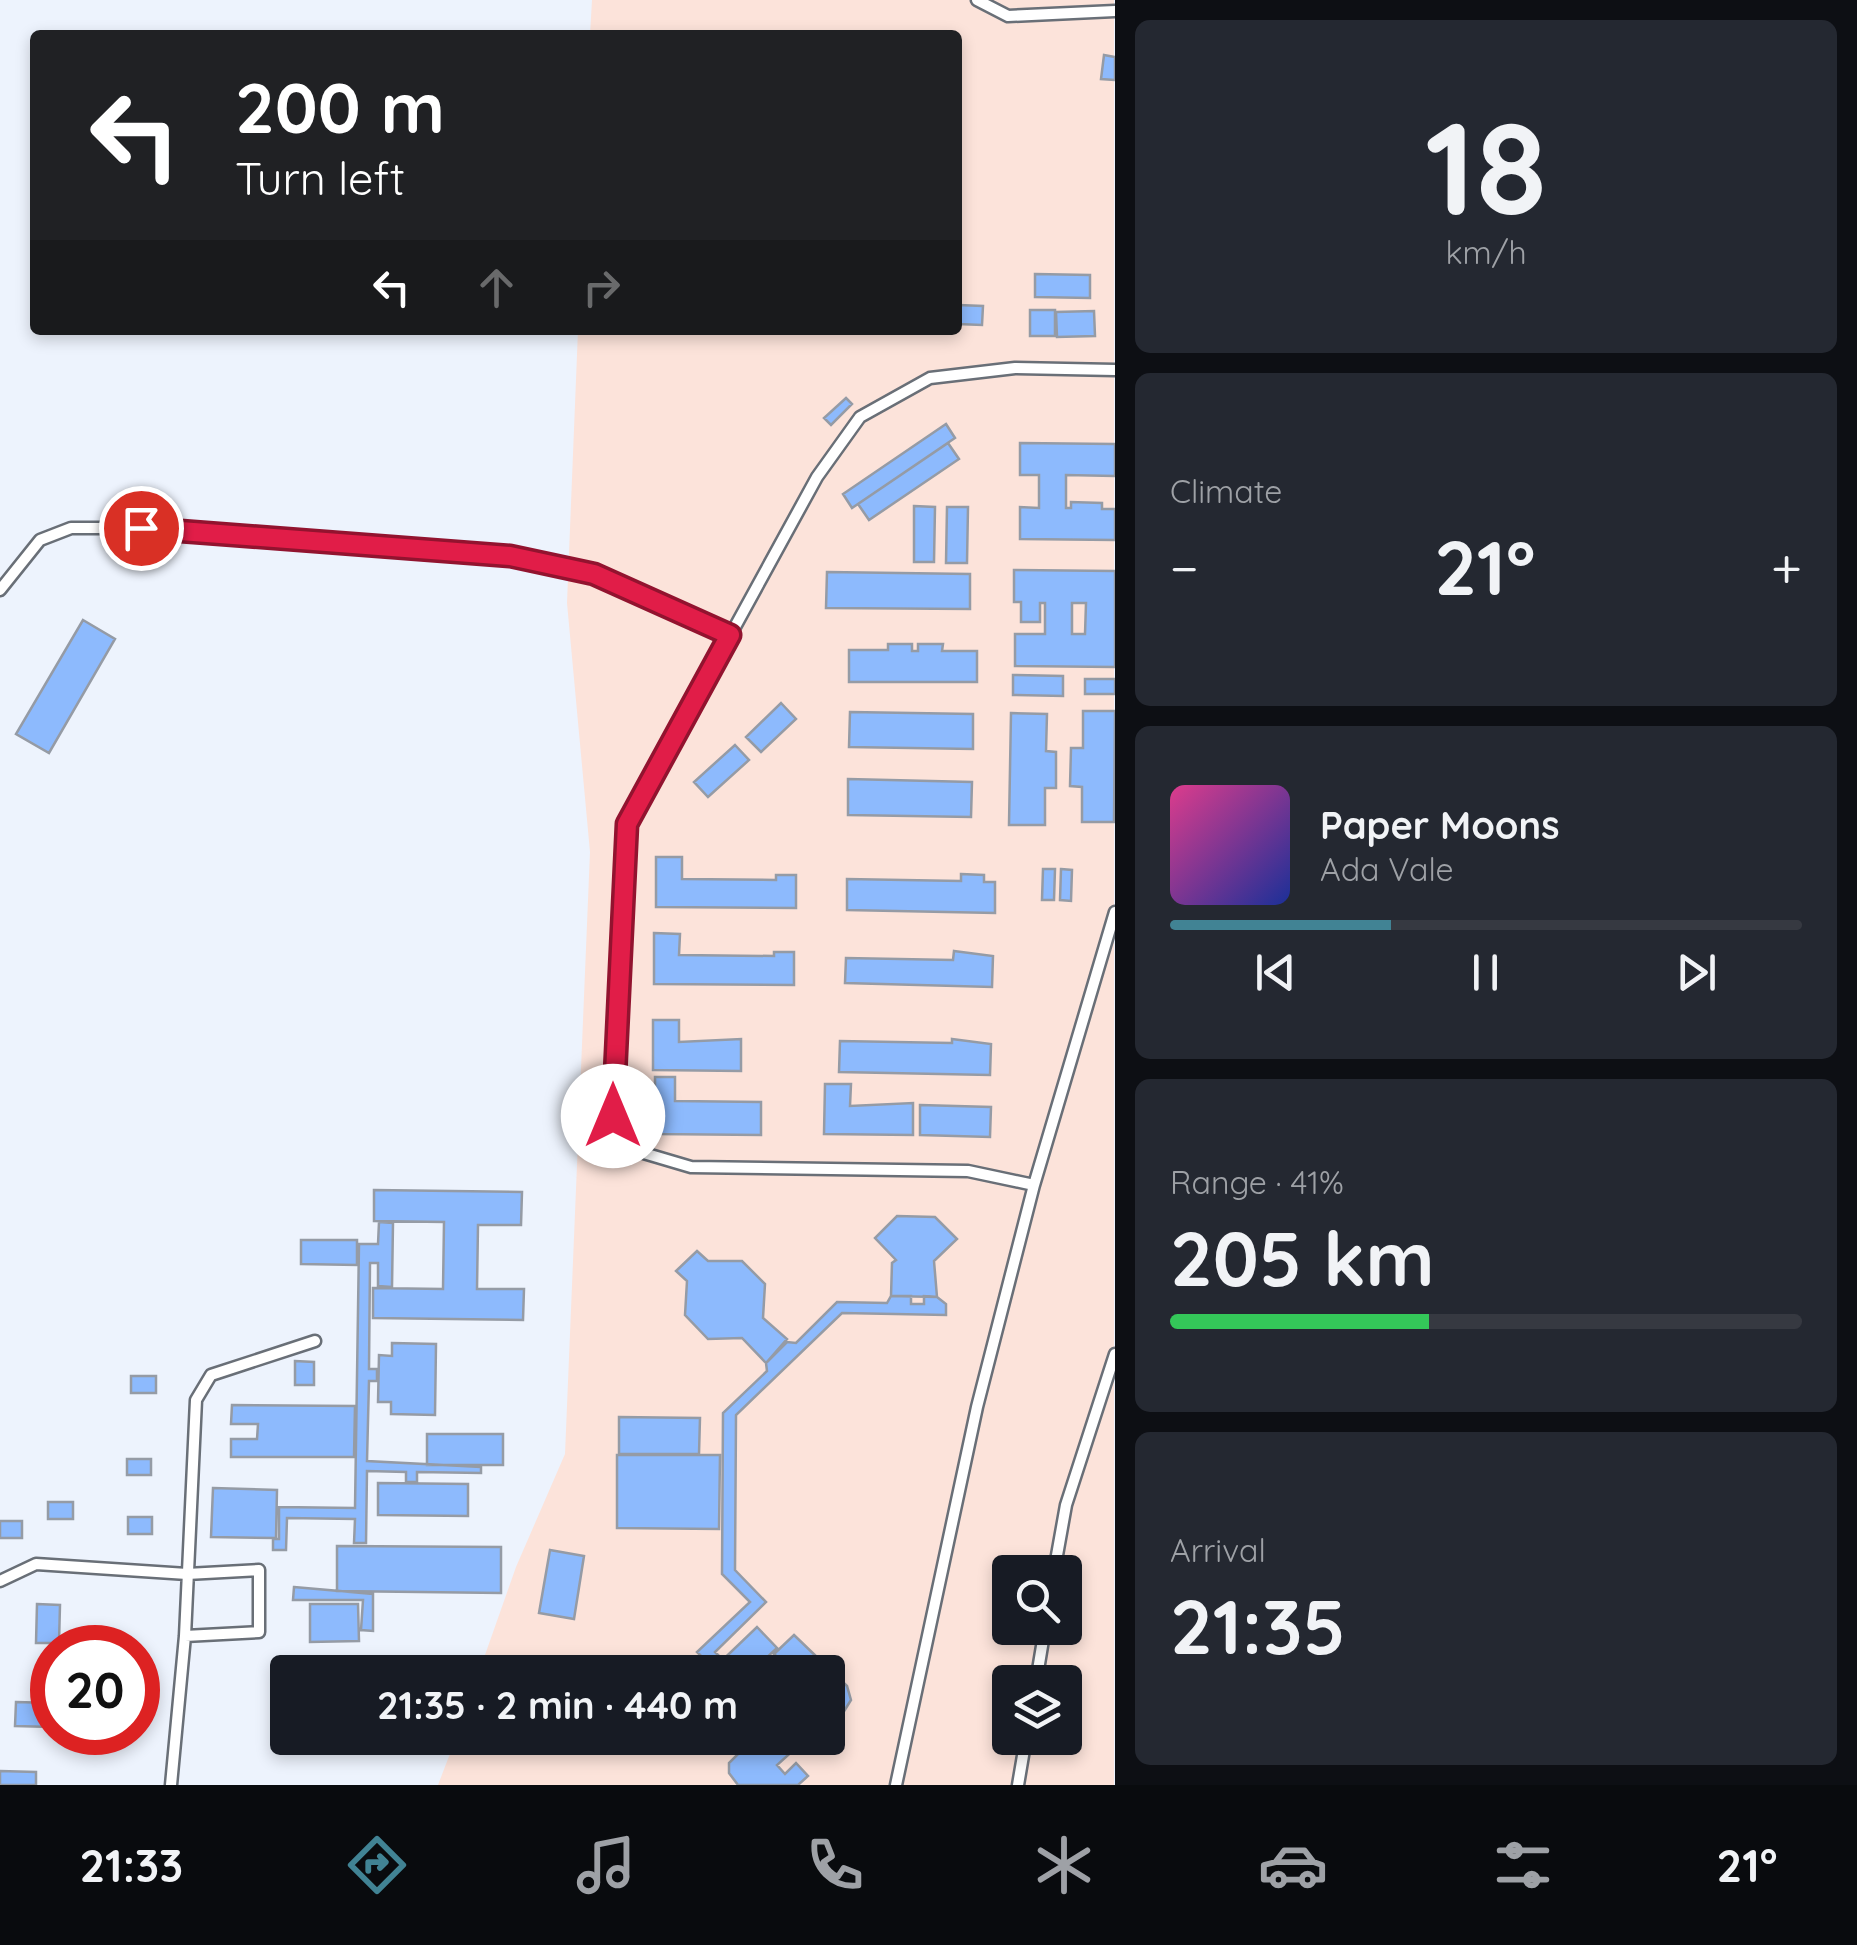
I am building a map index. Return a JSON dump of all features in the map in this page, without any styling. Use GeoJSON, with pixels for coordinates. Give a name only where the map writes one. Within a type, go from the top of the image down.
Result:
{"type":"FeatureCollection","features":[{"type":"Feature","properties":{"kind":"lane"},"geometry":{"type":"LineString","coordinates":[[978,0],[1008,16],[1114,11]]}},
{"type":"Feature","properties":{"kind":"lane"},"geometry":{"type":"LineString","coordinates":[[1034,1185],[968,1171],[691,1167],[630,1148],[613,1116],[612,1080],[627,824],[817,477],[860,417],[930,378],[1014,368],[1114,370]]}},
{"type":"Feature","properties":{"kind":"lane"},"geometry":{"type":"LineString","coordinates":[[0,590],[40,540],[71,528],[141,528],[510,556],[594,574],[730,635]]}},
{"type":"Feature","properties":{"kind":"lane"},"geometry":{"type":"LineString","coordinates":[[896,1785],[971,1429],[1034,1185],[1114,912]]}},
{"type":"Feature","properties":{"kind":"lane"},"geometry":{"type":"LineString","coordinates":[[171,1785],[185,1636],[196,1400],[211,1375],[315,1342]]}},
{"type":"Feature","properties":{"kind":"lane"},"geometry":{"type":"LineString","coordinates":[[1057,1555],[1066,1505],[1114,1358]]}},
{"type":"Feature","properties":{"kind":"lane"},"geometry":{"type":"LineString","coordinates":[[0,1581],[36,1564],[186,1574],[258,1570],[260,1632],[185,1636]]}},
{"type":"Feature","properties":{"kind":"lane"},"geometry":{"type":"LineString","coordinates":[[1018,1785],[1023,1755]]}},
{"type":"Feature","properties":{"kind":"shaded area"},"geometry":{"type":"Polygon","coordinates":[[[592,0],[1114,0],[1114,1785],[438,1785],[449,1755],[845,1755],[845,1655],[485,1655],[516,1567],[565,1454],[590,852],[567,603],[578,335],[962,335],[962,30],[590,30],[592,0]]]}},
{"type":"Feature","properties":{"kind":"building"},"geometry":{"type":"Polygon","coordinates":[[[1104,55],[1115,57],[1115,80],[1101,79],[1104,55]]]}},
{"type":"Feature","properties":{"kind":"building"},"geometry":{"type":"Polygon","coordinates":[[[1035,274],[1090,275],[1090,298],[1035,297],[1035,274]]]}},
{"type":"Feature","properties":{"kind":"building"},"geometry":{"type":"Polygon","coordinates":[[[962,305],[983,306],[982,325],[962,324],[962,305]]]}},
{"type":"Feature","properties":{"kind":"building"},"geometry":{"type":"Polygon","coordinates":[[[1030,310],[1055,310],[1055,336],[1030,336],[1030,310]]]}},
{"type":"Feature","properties":{"kind":"building"},"geometry":{"type":"Polygon","coordinates":[[[1094,311],[1095,336],[1057,337],[1056,312],[1094,311]]]}},
{"type":"Feature","properties":{"kind":"building"},"geometry":{"type":"Polygon","coordinates":[[[846,398],[852,404],[831,425],[824,418],[846,398]]]}},
{"type":"Feature","properties":{"kind":"building"},"geometry":{"type":"Polygon","coordinates":[[[946,424],[955,438],[852,508],[843,494],[946,424]]]}},
{"type":"Feature","properties":{"kind":"building"},"geometry":{"type":"Polygon","coordinates":[[[948,443],[959,459],[869,520],[858,504],[948,443]]]}},
{"type":"Feature","properties":{"kind":"building"},"geometry":{"type":"Polygon","coordinates":[[[1020,443],[1115,444],[1115,476],[1066,475],[1066,508],[1071,508],[1071,502],[1102,503],[1102,509],[1115,509],[1115,540],[1020,539],[1020,507],[1039,508],[1039,475],[1020,475],[1020,443]]]}},
{"type":"Feature","properties":{"kind":"building"},"geometry":{"type":"Polygon","coordinates":[[[914,506],[935,507],[934,562],[914,562],[914,506]]]}},
{"type":"Feature","properties":{"kind":"building"},"geometry":{"type":"Polygon","coordinates":[[[947,507],[968,507],[967,563],[946,563],[947,507]]]}},
{"type":"Feature","properties":{"kind":"building"},"geometry":{"type":"Polygon","coordinates":[[[1014,570],[1115,571],[1115,667],[1015,666],[1015,634],[1045,634],[1045,603],[1040,603],[1040,622],[1021,622],[1021,602],[1014,602],[1014,570]],[[1072,603],[1072,634],[1085,634],[1086,603],[1072,603]]]}},
{"type":"Feature","properties":{"kind":"building"},"geometry":{"type":"Polygon","coordinates":[[[827,572],[970,574],[970,609],[826,608],[827,572]]]}},
{"type":"Feature","properties":{"kind":"building"},"geometry":{"type":"Polygon","coordinates":[[[83,620],[115,639],[49,753],[16,734],[83,620]]]}},
{"type":"Feature","properties":{"kind":"building"},"geometry":{"type":"Polygon","coordinates":[[[888,644],[912,644],[912,651],[918,651],[918,644],[943,644],[942,651],[977,651],[977,682],[849,682],[849,650],[888,650],[888,644]]]}},
{"type":"Feature","properties":{"kind":"building"},"geometry":{"type":"Polygon","coordinates":[[[1013,675],[1063,676],[1063,696],[1013,695],[1013,675]]]}},
{"type":"Feature","properties":{"kind":"building"},"geometry":{"type":"Polygon","coordinates":[[[1085,679],[1115,679],[1115,694],[1085,694],[1085,679]]]}},
{"type":"Feature","properties":{"kind":"building"},"geometry":{"type":"Polygon","coordinates":[[[781,703],[796,719],[761,752],[746,737],[781,703]]]}},
{"type":"Feature","properties":{"kind":"building"},"geometry":{"type":"Polygon","coordinates":[[[1083,711],[1115,711],[1114,822],[1082,822],[1082,787],[1070,786],[1071,748],[1083,748],[1083,711]]]}},
{"type":"Feature","properties":{"kind":"building"},"geometry":{"type":"Polygon","coordinates":[[[850,712],[973,714],[973,749],[849,747],[850,712]]]}},
{"type":"Feature","properties":{"kind":"building"},"geometry":{"type":"Polygon","coordinates":[[[1011,713],[1047,714],[1046,751],[1056,752],[1056,788],[1045,788],[1045,825],[1009,825],[1011,713]]]}},
{"type":"Feature","properties":{"kind":"building"},"geometry":{"type":"Polygon","coordinates":[[[735,745],[749,760],[708,797],[694,782],[735,745]]]}},
{"type":"Feature","properties":{"kind":"building"},"geometry":{"type":"Polygon","coordinates":[[[848,779],[972,782],[971,817],[848,815],[848,779]]]}},
{"type":"Feature","properties":{"kind":"building"},"geometry":{"type":"Polygon","coordinates":[[[656,857],[682,857],[682,879],[776,880],[776,875],[796,875],[796,908],[656,907],[656,857]]]}},
{"type":"Feature","properties":{"kind":"building"},"geometry":{"type":"Polygon","coordinates":[[[1043,869],[1055,869],[1054,900],[1042,900],[1043,869]]]}},
{"type":"Feature","properties":{"kind":"building"},"geometry":{"type":"Polygon","coordinates":[[[1061,869],[1072,870],[1071,901],[1060,900],[1061,869]]]}},
{"type":"Feature","properties":{"kind":"building"},"geometry":{"type":"Polygon","coordinates":[[[961,874],[984,875],[984,882],[995,882],[995,913],[847,910],[847,879],[961,881],[961,874]]]}},
{"type":"Feature","properties":{"kind":"building"},"geometry":{"type":"Polygon","coordinates":[[[654,933],[680,934],[679,955],[774,956],[774,952],[794,952],[794,985],[654,984],[654,933]]]}},
{"type":"Feature","properties":{"kind":"building"},"geometry":{"type":"Polygon","coordinates":[[[954,951],[993,956],[992,987],[845,983],[846,958],[953,960],[954,951]]]}},
{"type":"Feature","properties":{"kind":"building"},"geometry":{"type":"Polygon","coordinates":[[[653,1020],[679,1020],[679,1042],[741,1039],[741,1071],[653,1070],[653,1020]]]}},
{"type":"Feature","properties":{"kind":"building"},"geometry":{"type":"Polygon","coordinates":[[[952,1039],[991,1044],[990,1075],[839,1072],[840,1041],[952,1043],[952,1039]]]}},
{"type":"Feature","properties":{"kind":"building"},"geometry":{"type":"Polygon","coordinates":[[[655,1077],[675,1077],[675,1101],[761,1102],[761,1135],[655,1134],[655,1077]]]}},
{"type":"Feature","properties":{"kind":"building"},"geometry":{"type":"Polygon","coordinates":[[[825,1084],[851,1084],[850,1106],[913,1103],[913,1135],[824,1134],[825,1084]]]}},
{"type":"Feature","properties":{"kind":"building"},"geometry":{"type":"Polygon","coordinates":[[[920,1105],[991,1107],[990,1137],[920,1135],[920,1105]]]}},
{"type":"Feature","properties":{"kind":"building"},"geometry":{"type":"Polygon","coordinates":[[[374,1190],[522,1192],[521,1225],[478,1225],[477,1289],[524,1289],[523,1320],[373,1318],[373,1288],[443,1289],[444,1222],[374,1221],[374,1190]]]}},
{"type":"Feature","properties":{"kind":"building"},"geometry":{"type":"Polygon","coordinates":[[[897,1216],[935,1217],[957,1239],[934,1261],[937,1297],[891,1296],[892,1263],[896,1260],[875,1238],[897,1216]]]}},
{"type":"Feature","properties":{"kind":"building"},"geometry":{"type":"Polygon","coordinates":[[[379,1222],[393,1223],[392,1287],[378,1286],[378,1263],[370,1263],[369,1369],[377,1369],[377,1381],[369,1381],[367,1461],[481,1467],[481,1473],[417,1472],[417,1482],[406,1482],[406,1472],[367,1471],[366,1543],[354,1543],[355,1519],[287,1518],[286,1550],[273,1550],[273,1539],[279,1539],[279,1507],[355,1508],[359,1244],[378,1244],[379,1222]]]}},
{"type":"Feature","properties":{"kind":"building"},"geometry":{"type":"Polygon","coordinates":[[[301,1240],[357,1240],[357,1265],[301,1264],[301,1240]]]}},
{"type":"Feature","properties":{"kind":"building"},"geometry":{"type":"Polygon","coordinates":[[[697,1251],[708,1261],[742,1261],[765,1284],[763,1318],[787,1339],[766,1363],[742,1338],[708,1339],[685,1315],[687,1281],[676,1271],[697,1251]]]}},
{"type":"Feature","properties":{"kind":"building"},"geometry":{"type":"Polygon","coordinates":[[[891,1296],[911,1296],[911,1304],[924,1304],[924,1296],[937,1297],[946,1304],[946,1315],[842,1313],[736,1415],[735,1570],[766,1602],[715,1652],[718,1655],[700,1655],[697,1652],[750,1602],[722,1574],[723,1413],[767,1371],[766,1363],[787,1342],[796,1343],[837,1302],[887,1303],[891,1296]]]}},
{"type":"Feature","properties":{"kind":"building"},"geometry":{"type":"Polygon","coordinates":[[[392,1343],[436,1344],[435,1415],[391,1414],[391,1402],[378,1402],[379,1355],[392,1356],[392,1343]]]}},
{"type":"Feature","properties":{"kind":"building"},"geometry":{"type":"Polygon","coordinates":[[[295,1361],[314,1362],[314,1385],[295,1385],[295,1361]]]}},
{"type":"Feature","properties":{"kind":"building"},"geometry":{"type":"Polygon","coordinates":[[[131,1376],[156,1376],[156,1393],[131,1393],[131,1376]]]}},
{"type":"Feature","properties":{"kind":"building"},"geometry":{"type":"Polygon","coordinates":[[[232,1405],[355,1406],[354,1457],[231,1457],[231,1439],[257,1439],[258,1424],[231,1424],[232,1405]]]}},
{"type":"Feature","properties":{"kind":"building"},"geometry":{"type":"Polygon","coordinates":[[[619,1417],[700,1418],[699,1454],[619,1454],[619,1417]]]}},
{"type":"Feature","properties":{"kind":"building"},"geometry":{"type":"Polygon","coordinates":[[[427,1434],[503,1434],[503,1465],[427,1465],[427,1434]]]}},
{"type":"Feature","properties":{"kind":"building"},"geometry":{"type":"Polygon","coordinates":[[[617,1455],[720,1455],[719,1529],[617,1528],[617,1455]]]}},
{"type":"Feature","properties":{"kind":"building"},"geometry":{"type":"Polygon","coordinates":[[[127,1459],[151,1459],[151,1475],[127,1475],[127,1459]]]}},
{"type":"Feature","properties":{"kind":"building"},"geometry":{"type":"Polygon","coordinates":[[[378,1483],[468,1484],[468,1516],[378,1515],[378,1483]]]}},
{"type":"Feature","properties":{"kind":"building"},"geometry":{"type":"Polygon","coordinates":[[[213,1488],[277,1490],[276,1538],[211,1537],[213,1488]]]}},
{"type":"Feature","properties":{"kind":"building"},"geometry":{"type":"Polygon","coordinates":[[[48,1502],[73,1502],[73,1519],[48,1519],[48,1502]]]}},
{"type":"Feature","properties":{"kind":"building"},"geometry":{"type":"Polygon","coordinates":[[[128,1517],[152,1517],[152,1534],[128,1534],[128,1517]]]}},
{"type":"Feature","properties":{"kind":"building"},"geometry":{"type":"Polygon","coordinates":[[[0,1521],[22,1521],[22,1538],[0,1538],[0,1521]]]}},
{"type":"Feature","properties":{"kind":"building"},"geometry":{"type":"Polygon","coordinates":[[[337,1546],[501,1547],[501,1593],[337,1591],[337,1546]]]}},
{"type":"Feature","properties":{"kind":"building"},"geometry":{"type":"Polygon","coordinates":[[[550,1550],[584,1556],[574,1619],[539,1613],[550,1550]]]}},
{"type":"Feature","properties":{"kind":"building"},"geometry":{"type":"Polygon","coordinates":[[[294,1587],[373,1594],[373,1631],[361,1630],[363,1600],[293,1600],[294,1587]]]}},
{"type":"Feature","properties":{"kind":"building"},"geometry":{"type":"Polygon","coordinates":[[[37,1604],[60,1605],[59,1625],[36,1625],[37,1604]]]}},
{"type":"Feature","properties":{"kind":"building"},"geometry":{"type":"Polygon","coordinates":[[[310,1604],[358,1604],[359,1641],[310,1642],[310,1604]]]}},
{"type":"Feature","properties":{"kind":"building"},"geometry":{"type":"Polygon","coordinates":[[[757,1627],[777,1648],[769,1655],[728,1655],[757,1627]]]}},
{"type":"Feature","properties":{"kind":"building"},"geometry":{"type":"Polygon","coordinates":[[[794,1635],[815,1655],[775,1655],[794,1635]]]}},
{"type":"Feature","properties":{"kind":"building"},"geometry":{"type":"Polygon","coordinates":[[[845,1684],[847,1686],[851,1700],[845,1710],[845,1684]]]}},
{"type":"Feature","properties":{"kind":"building"},"geometry":{"type":"Polygon","coordinates":[[[16,1702],[30,1702],[30,1726],[15,1726],[16,1702]]]}},
{"type":"Feature","properties":{"kind":"building"},"geometry":{"type":"Polygon","coordinates":[[[737,1755],[788,1755],[777,1765],[785,1774],[796,1763],[808,1776],[798,1785],[738,1785],[729,1773],[729,1763],[737,1755]]]}},
{"type":"Feature","properties":{"kind":"building"},"geometry":{"type":"Polygon","coordinates":[[[0,1771],[36,1772],[36,1785],[0,1785],[0,1771]]]}},
{"type":"Feature","properties":{"kind":"route"},"geometry":{"type":"LineString","coordinates":[[141,528],[510,556],[594,574],[730,635],[627,824],[613,1116]]}}]}
